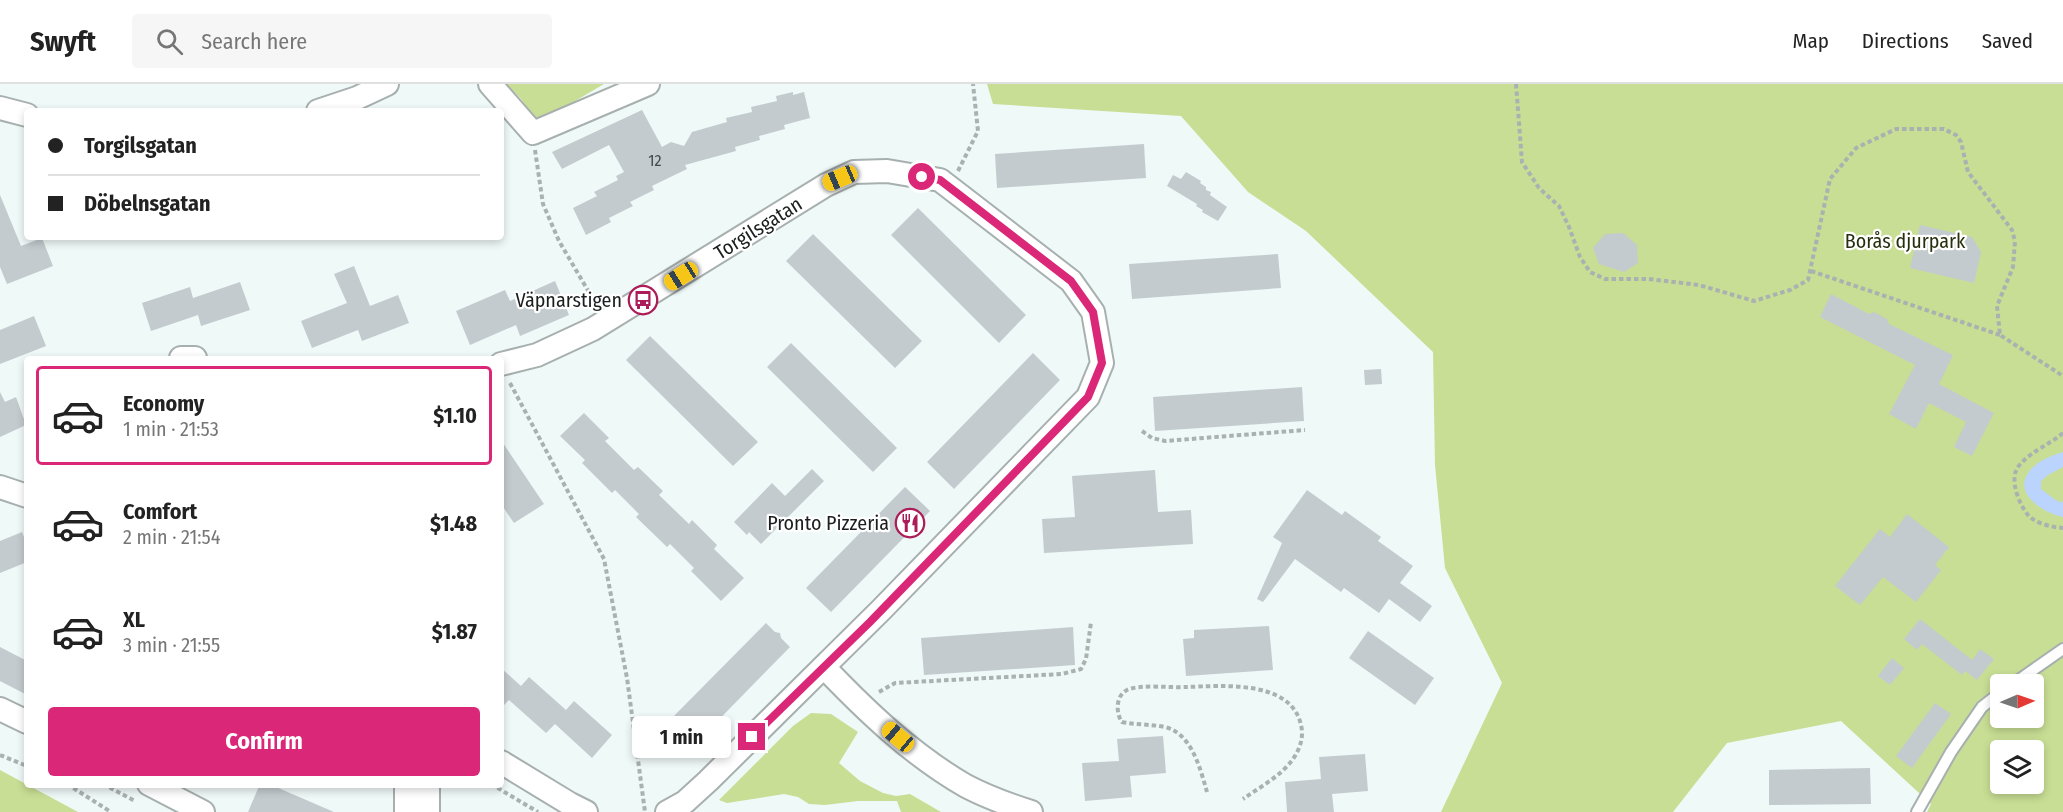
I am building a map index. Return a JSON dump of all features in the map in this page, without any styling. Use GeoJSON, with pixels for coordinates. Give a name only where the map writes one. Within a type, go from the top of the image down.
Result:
{"type":"FeatureCollection","features":[{"type":"Feature","properties":{"kind":"street"},"geometry":{"type":"LineString","coordinates":[[327,108],[357,98],[387,84]]}},
{"type":"Feature","properties":{"kind":"street"},"geometry":{"type":"LineString","coordinates":[[490,84],[533,133],[648,84]]}},
{"type":"Feature","properties":{"kind":"street"},"geometry":{"type":"LineString","coordinates":[[0,108],[24,114]]}},
{"type":"Feature","properties":{"kind":"street","name":"Torgilsgatan"},"geometry":{"type":"LineString","coordinates":[[504,371],[606,322],[826,184],[854,172],[886,171],[940,180],[1071,281],[1093,312],[1102,363],[1088,397],[824,667]]}},
{"type":"Feature","properties":{"kind":"street"},"geometry":{"type":"LineString","coordinates":[[0,487],[24,495]]}},
{"type":"Feature","properties":{"kind":"street"},"geometry":{"type":"LineString","coordinates":[[667,812],[685,802],[708,781],[824,667],[913,750],[967,786],[1001,802],[1031,812]]}},
{"type":"Feature","properties":{"kind":"street"},"geometry":{"type":"LineString","coordinates":[[0,709],[24,721]]}},
{"type":"Feature","properties":{"kind":"street"},"geometry":{"type":"LineString","coordinates":[[504,764],[586,812]]}},
{"type":"Feature","properties":{"kind":"street"},"geometry":{"type":"LineString","coordinates":[[406,788],[406,812]]}},
{"type":"Feature","properties":{"kind":"street"},"geometry":{"type":"LineString","coordinates":[[428,788],[428,812]]}},
{"type":"Feature","properties":{"kind":"street"},"geometry":{"type":"LineString","coordinates":[[143,793],[203,812]]}},
{"type":"Feature","properties":{"kind":"lane"},"geometry":{"type":"LineString","coordinates":[[2027,674],[2063,649]]}},
{"type":"Feature","properties":{"kind":"lane"},"geometry":{"type":"LineString","coordinates":[[1917,812],[1951,752],[1982,707],[1990,701]]}},
{"type":"Feature","properties":{"kind":"path"},"geometry":{"type":"LineString","coordinates":[[950,189],[978,131],[973,84]]}},
{"type":"Feature","properties":{"kind":"path"},"geometry":{"type":"LineString","coordinates":[[1516,84],[1522,162],[1539,188],[1559,206],[1580,257],[1590,272],[1605,279],[1630,278],[1699,285],[1754,301],[1790,290],[1808,280],[1830,179],[1856,147],[1896,129],[1944,129],[1956,135],[1961,142],[1968,172],[2012,230],[2015,241],[2013,267],[1997,306],[2000,335]]}},
{"type":"Feature","properties":{"kind":"path"},"geometry":{"type":"LineString","coordinates":[[533,133],[543,204],[560,241],[606,322]]}},
{"type":"Feature","properties":{"kind":"path"},"geometry":{"type":"LineString","coordinates":[[1811,271],[2000,335],[2063,376]]}},
{"type":"Feature","properties":{"kind":"path"},"geometry":{"type":"LineString","coordinates":[[504,371],[604,559],[627,678],[645,812]]}},
{"type":"Feature","properties":{"kind":"path"},"geometry":{"type":"LineString","coordinates":[[1142,431],[1152,438],[1165,441],[1305,430]]}},
{"type":"Feature","properties":{"kind":"path"},"geometry":{"type":"LineString","coordinates":[[2063,433],[2027,457],[2016,469],[2015,489],[2029,516],[2039,522],[2063,528]]}},
{"type":"Feature","properties":{"kind":"path"},"geometry":{"type":"LineString","coordinates":[[867,709],[876,694],[895,683],[1062,674],[1081,669],[1086,659],[1091,622]]}},
{"type":"Feature","properties":{"kind":"path"},"geometry":{"type":"LineString","coordinates":[[1207,792],[1201,769],[1187,741],[1180,733],[1168,728],[1122,722],[1117,716],[1120,696],[1127,690],[1231,686],[1274,694],[1291,704],[1299,716],[1303,730],[1301,743],[1293,759],[1283,770],[1243,799]]}},
{"type":"Feature","properties":{"kind":"path"},"geometry":{"type":"LineString","coordinates":[[0,755],[24,765]]}},
{"type":"Feature","properties":{"kind":"path"},"geometry":{"type":"LineString","coordinates":[[73,788],[111,812]]}},
{"type":"Feature","properties":{"kind":"path"},"geometry":{"type":"LineString","coordinates":[[121,788],[143,793]]}},
{"type":"Feature","properties":{"kind":"path"},"geometry":{"type":"LineString","coordinates":[[498,788],[538,812]]}},
{"type":"Feature","properties":{"kind":"green space"},"geometry":{"type":"Polygon","coordinates":[[[506,84],[604,84],[538,123],[521,99],[506,84]]]}},
{"type":"Feature","properties":{"kind":"green space","name":"Borås djurpark"},"geometry":{"type":"Polygon","coordinates":[[[987,84],[2063,84],[2063,812],[1927,812],[1931,804],[1841,721],[1727,743],[1673,812],[1441,812],[1502,683],[1445,568],[1435,465],[1433,352],[1306,231],[1248,192],[1181,116],[993,104],[987,84]]]}},
{"type":"Feature","properties":{"kind":"green space"},"geometry":{"type":"Polygon","coordinates":[[[811,713],[831,714],[858,732],[839,763],[860,781],[883,793],[896,796],[910,794],[941,812],[901,812],[897,801],[809,804],[798,797],[784,794],[727,803],[719,800],[793,726],[811,713]]]}},
{"type":"Feature","properties":{"kind":"green space"},"geometry":{"type":"Polygon","coordinates":[[[0,770],[24,783],[24,788],[33,788],[78,812],[0,812],[0,770]]]}},
{"type":"Feature","properties":{"kind":"water"},"geometry":{"type":"Polygon","coordinates":[[[2063,452],[2063,467],[2041,481],[2041,489],[2057,501],[2063,502],[2063,517],[2034,503],[2025,490],[2024,483],[2030,470],[2038,463],[2063,452]]]}},
{"type":"Feature","properties":{"kind":"building"},"geometry":{"type":"Polygon","coordinates":[[[793,92],[793,95],[804,92],[810,118],[784,125],[785,129],[759,136],[760,140],[735,147],[736,151],[685,165],[687,169],[652,186],[654,190],[630,202],[633,206],[609,218],[611,222],[586,235],[573,208],[597,196],[594,192],[618,180],[616,176],[624,172],[609,145],[562,169],[552,152],[642,110],[662,147],[671,142],[684,146],[692,132],[727,122],[726,118],[752,112],[751,107],[777,101],[776,96],[793,92]]]}},
{"type":"Feature","properties":{"kind":"building"},"geometry":{"type":"Polygon","coordinates":[[[1144,144],[1146,178],[997,188],[995,154],[1144,144]]]}},
{"type":"Feature","properties":{"kind":"building"},"geometry":{"type":"Polygon","coordinates":[[[1186,172],[1201,181],[1200,183],[1206,187],[1206,190],[1211,192],[1210,195],[1227,207],[1218,221],[1202,212],[1203,210],[1196,206],[1197,204],[1167,186],[1173,175],[1181,179],[1186,172]]]}},
{"type":"Feature","properties":{"kind":"building"},"geometry":{"type":"Polygon","coordinates":[[[0,195],[21,246],[43,240],[53,266],[7,284],[0,267],[0,195]]]}},
{"type":"Feature","properties":{"kind":"building"},"geometry":{"type":"Polygon","coordinates":[[[918,208],[1026,315],[999,343],[891,235],[918,208]]]}},
{"type":"Feature","properties":{"kind":"building"},"geometry":{"type":"Polygon","coordinates":[[[1920,225],[1972,237],[1981,252],[1974,283],[1910,268],[1920,225]]]}},
{"type":"Feature","properties":{"kind":"building"},"geometry":{"type":"Polygon","coordinates":[[[1623,233],[1637,245],[1638,263],[1624,272],[1599,264],[1593,248],[1605,234],[1623,233]]]}},
{"type":"Feature","properties":{"kind":"building"},"geometry":{"type":"Polygon","coordinates":[[[813,234],[922,341],[895,368],[786,261],[813,234]]]}},
{"type":"Feature","properties":{"kind":"building"},"geometry":{"type":"Polygon","coordinates":[[[1278,254],[1281,288],[1132,299],[1129,264],[1278,254]]]}},
{"type":"Feature","properties":{"kind":"building"},"geometry":{"type":"Polygon","coordinates":[[[354,266],[370,306],[398,295],[409,323],[362,341],[358,330],[312,348],[301,321],[347,303],[334,274],[354,266]]]}},
{"type":"Feature","properties":{"kind":"building"},"geometry":{"type":"Polygon","coordinates":[[[555,281],[569,315],[520,336],[516,325],[470,345],[456,311],[505,290],[510,301],[555,281]]]}},
{"type":"Feature","properties":{"kind":"building"},"geometry":{"type":"Polygon","coordinates":[[[240,282],[250,310],[201,326],[198,315],[151,331],[142,303],[190,287],[193,298],[240,282]]]}},
{"type":"Feature","properties":{"kind":"building"},"geometry":{"type":"Polygon","coordinates":[[[1831,294],[1869,314],[1874,312],[1887,319],[1889,324],[1953,355],[1939,384],[1994,413],[1972,456],[1954,447],[1966,422],[1929,403],[1916,429],[1889,414],[1915,365],[1820,317],[1831,294]]]}},
{"type":"Feature","properties":{"kind":"building"},"geometry":{"type":"Polygon","coordinates":[[[34,316],[46,346],[0,364],[0,330],[34,316]]]}},
{"type":"Feature","properties":{"kind":"building"},"geometry":{"type":"Polygon","coordinates":[[[650,336],[758,442],[733,466],[626,360],[650,336]]]}},
{"type":"Feature","properties":{"kind":"building"},"geometry":{"type":"Polygon","coordinates":[[[791,343],[897,448],[873,472],[767,367],[791,343]]]}},
{"type":"Feature","properties":{"kind":"building"},"geometry":{"type":"Polygon","coordinates":[[[1033,353],[1060,380],[954,489],[927,462],[1033,353]]]}},
{"type":"Feature","properties":{"kind":"building"},"geometry":{"type":"Polygon","coordinates":[[[1381,369],[1382,384],[1365,385],[1364,370],[1381,369]]]}},
{"type":"Feature","properties":{"kind":"building"},"geometry":{"type":"Polygon","coordinates":[[[1302,387],[1304,421],[1155,431],[1153,397],[1302,387]]]}},
{"type":"Feature","properties":{"kind":"building"},"geometry":{"type":"Polygon","coordinates":[[[0,392],[5,402],[16,397],[24,426],[0,437],[0,392]]]}},
{"type":"Feature","properties":{"kind":"building"},"geometry":{"type":"Polygon","coordinates":[[[584,413],[609,438],[605,441],[634,470],[638,467],[663,491],[659,495],[689,524],[692,520],[717,545],[714,549],[744,578],[721,601],[691,571],[694,568],[670,544],[667,547],[636,517],[639,514],[615,490],[612,493],[582,463],[585,460],[560,436],[584,413]]]}},
{"type":"Feature","properties":{"kind":"building"},"geometry":{"type":"Polygon","coordinates":[[[504,444],[544,504],[514,523],[504,508],[504,444]]]}},
{"type":"Feature","properties":{"kind":"building"},"geometry":{"type":"Polygon","coordinates":[[[812,469],[824,481],[761,544],[749,532],[747,535],[734,522],[772,483],[785,496],[812,469]]]}},
{"type":"Feature","properties":{"kind":"building"},"geometry":{"type":"Polygon","coordinates":[[[1155,470],[1158,512],[1191,510],[1193,544],[1044,553],[1042,519],[1075,517],[1072,476],[1155,470]]]}},
{"type":"Feature","properties":{"kind":"building"},"geometry":{"type":"Polygon","coordinates":[[[905,487],[930,511],[831,612],[806,588],[905,487]]]}},
{"type":"Feature","properties":{"kind":"building"},"geometry":{"type":"Polygon","coordinates":[[[1307,490],[1342,515],[1345,511],[1381,537],[1378,541],[1413,566],[1400,583],[1432,606],[1420,622],[1389,599],[1379,613],[1344,588],[1341,592],[1295,559],[1263,602],[1257,599],[1282,543],[1273,537],[1307,490]]]}},
{"type":"Feature","properties":{"kind":"building"},"geometry":{"type":"Polygon","coordinates":[[[1907,514],[1949,547],[1935,565],[1941,570],[1916,602],[1883,577],[1860,605],[1835,586],[1880,529],[1890,537],[1907,514]]]}},
{"type":"Feature","properties":{"kind":"building"},"geometry":{"type":"Polygon","coordinates":[[[22,532],[24,563],[0,573],[0,541],[22,532]]]}},
{"type":"Feature","properties":{"kind":"building"},"geometry":{"type":"Polygon","coordinates":[[[1920,619],[1972,660],[1980,649],[1994,659],[1977,680],[1965,671],[1962,675],[1922,644],[1917,650],[1904,639],[1920,619]]]}},
{"type":"Feature","properties":{"kind":"building"},"geometry":{"type":"Polygon","coordinates":[[[766,623],[775,632],[780,633],[781,638],[790,647],[693,746],[668,722],[766,623]]]}},
{"type":"Feature","properties":{"kind":"building"},"geometry":{"type":"Polygon","coordinates":[[[1269,626],[1273,670],[1186,676],[1183,639],[1194,638],[1194,630],[1269,626]]]}},
{"type":"Feature","properties":{"kind":"building"},"geometry":{"type":"Polygon","coordinates":[[[1073,627],[1075,665],[924,675],[921,638],[1073,627]]]}},
{"type":"Feature","properties":{"kind":"building"},"geometry":{"type":"Polygon","coordinates":[[[1368,631],[1434,678],[1415,705],[1349,658],[1368,631]]]}},
{"type":"Feature","properties":{"kind":"building"},"geometry":{"type":"Polygon","coordinates":[[[0,647],[24,659],[24,693],[0,681],[0,647]]]}},
{"type":"Feature","properties":{"kind":"building"},"geometry":{"type":"Polygon","coordinates":[[[1892,658],[1904,668],[1890,685],[1878,676],[1892,658]]]}},
{"type":"Feature","properties":{"kind":"building"},"geometry":{"type":"Polygon","coordinates":[[[504,671],[521,686],[529,677],[566,710],[574,701],[612,735],[592,758],[555,724],[546,733],[509,700],[504,705],[504,671]]]}},
{"type":"Feature","properties":{"kind":"building"},"geometry":{"type":"Polygon","coordinates":[[[1935,703],[1951,714],[1912,768],[1896,756],[1935,703]]]}},
{"type":"Feature","properties":{"kind":"building"},"geometry":{"type":"Polygon","coordinates":[[[1163,736],[1166,773],[1130,776],[1132,797],[1085,801],[1082,763],[1119,761],[1117,739],[1163,736]]]}},
{"type":"Feature","properties":{"kind":"building"},"geometry":{"type":"Polygon","coordinates":[[[1365,754],[1368,791],[1332,794],[1334,812],[1287,812],[1285,782],[1321,779],[1319,757],[1365,754]]]}},
{"type":"Feature","properties":{"kind":"building"},"geometry":{"type":"Polygon","coordinates":[[[1870,768],[1871,804],[1769,805],[1769,770],[1870,768]]]}},
{"type":"Feature","properties":{"kind":"building"},"geometry":{"type":"Polygon","coordinates":[[[258,788],[278,788],[334,812],[248,812],[258,788]]]}},
{"type":"Feature","properties":{"kind":"place","name":"Väpnarstigen"},"geometry":{"type":"Point","coordinates":[643,300]}},
{"type":"Feature","properties":{"kind":"place","name":"Pronto Pizzeria"},"geometry":{"type":"Point","coordinates":[910,523]}},
{"type":"Feature","properties":{"kind":"route"},"geometry":{"type":"LineString","coordinates":[[752,737],[870,622],[1088,397],[1102,363],[1093,312],[1071,281],[940,180],[922,177]]}}]}
